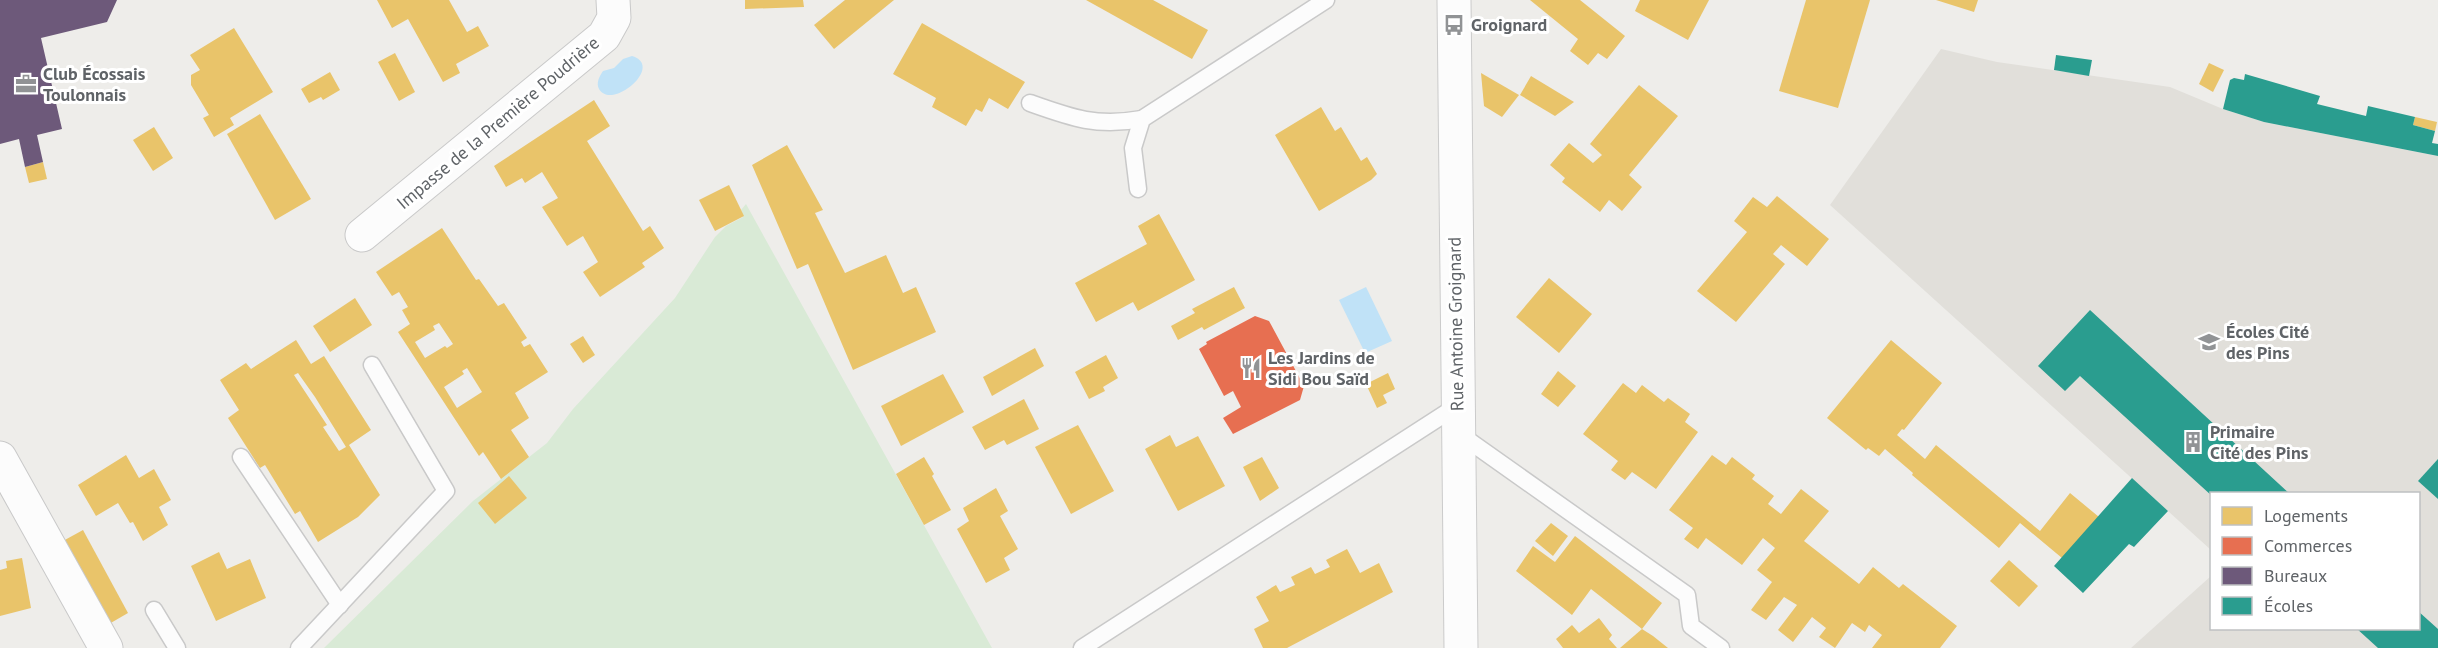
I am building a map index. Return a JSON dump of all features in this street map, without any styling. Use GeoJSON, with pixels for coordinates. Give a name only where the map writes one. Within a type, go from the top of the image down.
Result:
{"type":"FeatureCollection","features":[{"type":"Feature","properties":{"kind":"main road","name":"Impasse de la Première Poudrière"},"geometry":{"type":"LineString","coordinates":[[362,235],[604,36],[614,18],[613,0]]}},
{"type":"Feature","properties":{"kind":"main road","name":"Rue Antoine Groignard"},"geometry":{"type":"LineString","coordinates":[[1455,0],[1457,419],[1461,648]]}},
{"type":"Feature","properties":{"kind":"main road"},"geometry":{"type":"LineString","coordinates":[[0,458],[106,648]]}},
{"type":"Feature","properties":{"kind":"lane"},"geometry":{"type":"LineString","coordinates":[[1030,103],[1083,121],[1118,123],[1142,119],[1326,0]]}},
{"type":"Feature","properties":{"kind":"lane"},"geometry":{"type":"LineString","coordinates":[[1138,189],[1133,148],[1142,119]]}},
{"type":"Feature","properties":{"kind":"lane"},"geometry":{"type":"LineString","coordinates":[[299,648],[446,491],[372,365]]}},
{"type":"Feature","properties":{"kind":"lane"},"geometry":{"type":"LineString","coordinates":[[1082,648],[1457,419],[1687,595],[1691,626],[1721,648]]}},
{"type":"Feature","properties":{"kind":"lane"},"geometry":{"type":"LineString","coordinates":[[241,457],[340,605]]}},
{"type":"Feature","properties":{"kind":"lane"},"geometry":{"type":"LineString","coordinates":[[154,610],[177,648]]}},
{"type":"Feature","properties":{"kind":"shaded area","name":"Écoles Cité des Pins"},"geometry":{"type":"Polygon","coordinates":[[[1941,49],[1997,62],[2170,87],[2223,109],[2264,122],[2438,156],[2438,648],[2131,648],[2210,577],[2210,630],[2420,630],[2420,492],[2210,492],[2210,549],[1830,205],[1941,49]]]}},
{"type":"Feature","properties":{"kind":"green space"},"geometry":{"type":"Polygon","coordinates":[[[746,204],[992,648],[324,648],[473,501],[547,443],[573,409],[675,298],[715,237],[726,226],[743,217],[741,210],[746,204]]]}},
{"type":"Feature","properties":{"kind":"water"},"geometry":{"type":"Polygon","coordinates":[[[632,56],[641,61],[643,68],[633,84],[614,95],[606,94],[599,89],[598,80],[603,71],[614,68],[623,59],[632,56]]]}},
{"type":"Feature","properties":{"kind":"water"},"geometry":{"type":"Polygon","coordinates":[[[1366,287],[1392,341],[1365,353],[1339,300],[1366,287]]]}},
{"type":"Feature","properties":{"kind":"building: Logements"},"geometry":{"type":"Polygon","coordinates":[[[377,0],[449,0],[467,32],[478,26],[489,46],[456,64],[460,73],[443,82],[408,19],[392,28],[377,0]]]}},
{"type":"Feature","properties":{"kind":"building: Logements"},"geometry":{"type":"Polygon","coordinates":[[[745,0],[803,0],[804,7],[745,9],[745,0]]]}},
{"type":"Feature","properties":{"kind":"building: Logements"},"geometry":{"type":"Polygon","coordinates":[[[845,0],[894,0],[834,49],[814,25],[845,0]]]}},
{"type":"Feature","properties":{"kind":"building: Logements"},"geometry":{"type":"Polygon","coordinates":[[[1086,0],[1153,0],[1208,30],[1192,59],[1086,0]]]}},
{"type":"Feature","properties":{"kind":"building: Logements"},"geometry":{"type":"Polygon","coordinates":[[[1530,0],[1580,0],[1625,36],[1607,59],[1598,53],[1588,65],[1570,51],[1578,39],[1530,0]]]}},
{"type":"Feature","properties":{"kind":"building: Logements"},"geometry":{"type":"Polygon","coordinates":[[[1640,0],[1709,0],[1688,40],[1635,11],[1640,0]]]}},
{"type":"Feature","properties":{"kind":"building: Logements"},"geometry":{"type":"Polygon","coordinates":[[[1806,0],[1870,0],[1838,108],[1779,91],[1806,0]]]}},
{"type":"Feature","properties":{"kind":"building: Logements"},"geometry":{"type":"Polygon","coordinates":[[[1936,0],[1978,0],[1974,12],[1936,0]]]}},
{"type":"Feature","properties":{"kind":"building: Logements"},"geometry":{"type":"Polygon","coordinates":[[[922,23],[1025,82],[1008,109],[989,98],[982,112],[976,109],[966,126],[932,107],[936,98],[893,74],[922,23]]]}},
{"type":"Feature","properties":{"kind":"building: Logements"},"geometry":{"type":"Polygon","coordinates":[[[234,28],[273,92],[230,118],[234,125],[214,137],[203,118],[209,115],[191,85],[191,75],[200,70],[190,55],[234,28]]]}},
{"type":"Feature","properties":{"kind":"building: Logements"},"geometry":{"type":"Polygon","coordinates":[[[395,53],[415,92],[399,101],[378,62],[395,53]]]}},
{"type":"Feature","properties":{"kind":"building: Logements"},"geometry":{"type":"Polygon","coordinates":[[[2209,63],[2224,70],[2213,92],[2199,84],[2209,63]]]}},
{"type":"Feature","properties":{"kind":"building: Logements"},"geometry":{"type":"Polygon","coordinates":[[[330,72],[340,90],[323,100],[321,97],[309,103],[301,89],[330,72]]]}},
{"type":"Feature","properties":{"kind":"building: Logements"},"geometry":{"type":"Polygon","coordinates":[[[1481,73],[1519,95],[1502,117],[1484,106],[1481,73]]]}},
{"type":"Feature","properties":{"kind":"building: Logements"},"geometry":{"type":"Polygon","coordinates":[[[1531,76],[1574,102],[1555,116],[1520,95],[1531,76]]]}},
{"type":"Feature","properties":{"kind":"building: Logements"},"geometry":{"type":"Polygon","coordinates":[[[1639,85],[1678,116],[1629,175],[1642,187],[1622,211],[1609,200],[1600,212],[1562,182],[1565,178],[1550,165],[1569,143],[1593,163],[1602,155],[1590,144],[1639,85]]]}},
{"type":"Feature","properties":{"kind":"building: Logements"},"geometry":{"type":"Polygon","coordinates":[[[594,100],[610,126],[587,141],[643,231],[650,226],[664,248],[642,263],[645,267],[600,297],[583,272],[598,262],[583,236],[567,246],[542,207],[558,198],[542,172],[525,183],[522,178],[506,187],[494,166],[594,100]]]}},
{"type":"Feature","properties":{"kind":"building: Logements"},"geometry":{"type":"Polygon","coordinates":[[[1321,107],[1335,131],[1341,127],[1361,161],[1367,157],[1377,174],[1371,180],[1319,211],[1275,135],[1321,107]]]}},
{"type":"Feature","properties":{"kind":"building: Logements"},"geometry":{"type":"Polygon","coordinates":[[[260,114],[311,199],[275,220],[227,134],[260,114]]]}},
{"type":"Feature","properties":{"kind":"building: Logements"},"geometry":{"type":"Polygon","coordinates":[[[2415,117],[2437,122],[2435,131],[2413,125],[2415,117]]]}},
{"type":"Feature","properties":{"kind":"building: Logements"},"geometry":{"type":"Polygon","coordinates":[[[154,127],[173,158],[153,171],[133,140],[154,127]]]}},
{"type":"Feature","properties":{"kind":"building: Logements"},"geometry":{"type":"Polygon","coordinates":[[[787,145],[823,210],[815,213],[845,273],[886,255],[903,293],[916,287],[936,332],[853,370],[808,264],[797,269],[752,165],[787,145]]]}},
{"type":"Feature","properties":{"kind":"building: Logements"},"geometry":{"type":"Polygon","coordinates":[[[43,162],[47,179],[29,183],[25,167],[43,162]]]}},
{"type":"Feature","properties":{"kind":"building: Logements"},"geometry":{"type":"Polygon","coordinates":[[[729,185],[744,216],[715,231],[699,200],[729,185]]]}},
{"type":"Feature","properties":{"kind":"building: Logements"},"geometry":{"type":"Polygon","coordinates":[[[1777,196],[1829,239],[1807,266],[1781,245],[1773,254],[1785,264],[1736,322],[1697,291],[1747,232],[1734,221],[1753,197],[1767,207],[1777,196]]]}},
{"type":"Feature","properties":{"kind":"building: Logements"},"geometry":{"type":"Polygon","coordinates":[[[1159,214],[1195,280],[1138,311],[1133,302],[1096,322],[1075,283],[1147,244],[1138,226],[1159,214]]]}},
{"type":"Feature","properties":{"kind":"building: Logements"},"geometry":{"type":"Polygon","coordinates":[[[442,228],[476,280],[479,279],[498,306],[504,303],[527,338],[521,342],[524,347],[530,344],[548,372],[515,393],[529,418],[511,430],[529,457],[501,479],[483,452],[479,456],[398,332],[410,324],[402,310],[408,307],[399,292],[392,296],[376,272],[442,228]],[[439,323],[433,326],[435,330],[415,342],[425,358],[453,344],[439,323]],[[467,368],[462,371],[464,374],[444,387],[457,408],[482,392],[467,368]]]}},
{"type":"Feature","properties":{"kind":"building: Logements"},"geometry":{"type":"Polygon","coordinates":[[[1549,278],[1592,314],[1559,353],[1516,317],[1549,278]]]}},
{"type":"Feature","properties":{"kind":"building: Logements"},"geometry":{"type":"Polygon","coordinates":[[[1234,287],[1245,308],[1204,330],[1202,327],[1178,340],[1171,326],[1195,313],[1192,309],[1234,287]]]}},
{"type":"Feature","properties":{"kind":"building: Logements"},"geometry":{"type":"Polygon","coordinates":[[[355,298],[372,325],[330,352],[313,326],[355,298]]]}},
{"type":"Feature","properties":{"kind":"building: Logements"},"geometry":{"type":"Polygon","coordinates":[[[583,336],[595,355],[583,363],[570,344],[583,336]]]}},
{"type":"Feature","properties":{"kind":"building: Logements"},"geometry":{"type":"Polygon","coordinates":[[[296,340],[311,364],[324,356],[371,430],[349,445],[380,495],[358,517],[318,542],[300,511],[295,514],[265,465],[260,468],[228,418],[239,410],[220,380],[246,363],[251,369],[296,340]],[[298,373],[294,375],[327,425],[323,427],[339,451],[346,447],[298,373]]]}},
{"type":"Feature","properties":{"kind":"building: Logements"},"geometry":{"type":"Polygon","coordinates":[[[1891,340],[1942,383],[1904,430],[1902,429],[1897,435],[1925,459],[1936,445],[2040,531],[2070,493],[2099,517],[2062,558],[2020,523],[1999,548],[1912,475],[1913,473],[1885,449],[1879,456],[1868,448],[1866,450],[1827,418],[1891,340]]]}},
{"type":"Feature","properties":{"kind":"building: Logements"},"geometry":{"type":"Polygon","coordinates":[[[1035,348],[1044,366],[992,396],[983,377],[1035,348]]]}},
{"type":"Feature","properties":{"kind":"building: Logements"},"geometry":{"type":"Polygon","coordinates":[[[1106,355],[1118,378],[1103,387],[1105,391],[1089,399],[1075,372],[1106,355]]]}},
{"type":"Feature","properties":{"kind":"building: Logements"},"geometry":{"type":"Polygon","coordinates":[[[1558,371],[1576,386],[1558,407],[1541,394],[1558,371]]]}},
{"type":"Feature","properties":{"kind":"building: Logements"},"geometry":{"type":"Polygon","coordinates":[[[1388,373],[1395,389],[1383,395],[1387,403],[1377,408],[1366,384],[1388,373]]]}},
{"type":"Feature","properties":{"kind":"building: Logements"},"geometry":{"type":"Polygon","coordinates":[[[943,374],[964,412],[901,446],[881,406],[943,374]]]}},
{"type":"Feature","properties":{"kind":"building: Logements"},"geometry":{"type":"Polygon","coordinates":[[[1623,383],[1636,393],[1642,385],[1664,402],[1668,398],[1690,414],[1685,422],[1698,432],[1656,489],[1632,472],[1625,480],[1611,470],[1618,461],[1583,434],[1623,383]]]}},
{"type":"Feature","properties":{"kind":"building: Logements"},"geometry":{"type":"Polygon","coordinates":[[[1024,399],[1039,429],[1007,445],[1004,440],[985,450],[972,427],[1024,399]]]}},
{"type":"Feature","properties":{"kind":"building: Logements"},"geometry":{"type":"Polygon","coordinates":[[[1078,425],[1114,491],[1071,514],[1035,447],[1078,425]]]}},
{"type":"Feature","properties":{"kind":"building: Logements"},"geometry":{"type":"Polygon","coordinates":[[[1170,435],[1176,447],[1198,436],[1225,486],[1178,511],[1145,449],[1170,435]]]}},
{"type":"Feature","properties":{"kind":"building: Logements"},"geometry":{"type":"Polygon","coordinates":[[[126,455],[139,478],[154,469],[171,500],[159,507],[168,525],[143,541],[133,522],[130,523],[118,503],[96,516],[78,485],[126,455]]]}},
{"type":"Feature","properties":{"kind":"building: Logements"},"geometry":{"type":"Polygon","coordinates":[[[1712,455],[1726,465],[1732,457],[1755,475],[1752,479],[1774,496],[1768,504],[1781,514],[1801,489],[1829,511],[1804,541],[1859,584],[1873,567],[1899,588],[1903,584],[1957,626],[1940,648],[1872,648],[1882,635],[1869,625],[1865,632],[1852,623],[1835,648],[1819,637],[1826,628],[1812,617],[1793,642],[1778,630],[1797,605],[1784,597],[1766,620],[1751,610],[1772,582],[1757,570],[1775,548],[1763,538],[1742,565],[1706,538],[1698,549],[1684,539],[1693,528],[1669,510],[1712,455]]]}},
{"type":"Feature","properties":{"kind":"building: Logements"},"geometry":{"type":"Polygon","coordinates":[[[924,457],[951,510],[924,525],[896,474],[924,457]]]}},
{"type":"Feature","properties":{"kind":"building: Logements"},"geometry":{"type":"Polygon","coordinates":[[[1262,457],[1279,488],[1260,501],[1243,467],[1262,457]]]}},
{"type":"Feature","properties":{"kind":"building: Logements"},"geometry":{"type":"Polygon","coordinates":[[[509,476],[527,498],[495,524],[478,503],[509,476]]]}},
{"type":"Feature","properties":{"kind":"building: Logements"},"geometry":{"type":"Polygon","coordinates":[[[996,488],[1008,511],[1000,516],[1018,549],[1004,558],[1010,570],[986,583],[957,529],[969,521],[963,508],[996,488]]]}},
{"type":"Feature","properties":{"kind":"building: Logements"},"geometry":{"type":"Polygon","coordinates":[[[1551,523],[1568,536],[1553,556],[1535,541],[1551,523]]]}},
{"type":"Feature","properties":{"kind":"building: Logements"},"geometry":{"type":"Polygon","coordinates":[[[83,530],[128,613],[109,624],[63,541],[83,530]]]}},
{"type":"Feature","properties":{"kind":"building: Logements"},"geometry":{"type":"Polygon","coordinates":[[[1575,536],[1662,603],[1642,629],[1591,589],[1572,615],[1516,571],[1533,546],[1555,562],[1575,536]]]}},
{"type":"Feature","properties":{"kind":"building: Logements"},"geometry":{"type":"Polygon","coordinates":[[[1347,549],[1360,573],[1379,563],[1393,592],[1287,648],[1263,648],[1254,629],[1269,621],[1256,597],[1276,585],[1280,592],[1295,585],[1291,577],[1311,567],[1315,574],[1330,567],[1326,560],[1347,549]]]}},
{"type":"Feature","properties":{"kind":"building: Logements"},"geometry":{"type":"Polygon","coordinates":[[[219,552],[227,569],[250,559],[266,598],[216,621],[191,566],[219,552]]]}},
{"type":"Feature","properties":{"kind":"building: Logements"},"geometry":{"type":"Polygon","coordinates":[[[22,558],[31,608],[0,616],[0,570],[7,568],[6,561],[22,558]]]}},
{"type":"Feature","properties":{"kind":"building: Logements"},"geometry":{"type":"Polygon","coordinates":[[[2009,560],[2038,586],[2019,607],[1990,581],[2009,560]]]}},
{"type":"Feature","properties":{"kind":"building: Logements"},"geometry":{"type":"Polygon","coordinates":[[[1599,618],[1612,635],[1609,639],[1617,648],[1563,648],[1556,639],[1572,625],[1579,633],[1599,618]]]}},
{"type":"Feature","properties":{"kind":"building: Logements"},"geometry":{"type":"Polygon","coordinates":[[[1642,629],[1653,636],[1668,648],[1620,648],[1642,629]]]}},
{"type":"Feature","properties":{"kind":"building: Commerces","name":"Les Jardins de Sidi Bou Saïd"},"geometry":{"type":"Polygon","coordinates":[[[1255,316],[1269,321],[1304,386],[1300,400],[1233,434],[1223,418],[1241,407],[1233,391],[1224,396],[1199,349],[1207,344],[1206,342],[1255,316]]]}},
{"type":"Feature","properties":{"kind":"building: Bureaux","name":"Club Écossais Toulonnais"},"geometry":{"type":"Polygon","coordinates":[[[0,0],[117,0],[107,22],[41,38],[62,129],[37,135],[43,162],[25,167],[19,139],[0,144],[0,0]]]}},
{"type":"Feature","properties":{"kind":"building: Écoles"},"geometry":{"type":"Polygon","coordinates":[[[2056,55],[2092,60],[2089,76],[2054,70],[2056,55]]]}},
{"type":"Feature","properties":{"kind":"building: Écoles"},"geometry":{"type":"Polygon","coordinates":[[[2245,74],[2320,96],[2317,104],[2366,116],[2368,106],[2415,117],[2413,125],[2435,131],[2432,143],[2438,144],[2438,156],[2264,122],[2223,109],[2230,80],[2234,78],[2244,80],[2245,74]]]}},
{"type":"Feature","properties":{"kind":"building: Écoles","name":"Primaire Cité des Pins"},"geometry":{"type":"Polygon","coordinates":[[[2090,310],[2288,492],[2210,492],[2210,494],[2080,376],[2065,391],[2038,366],[2090,310]]]}},
{"type":"Feature","properties":{"kind":"building: Écoles"},"geometry":{"type":"Polygon","coordinates":[[[2438,459],[2438,499],[2418,481],[2438,459]]]}},
{"type":"Feature","properties":{"kind":"building: Écoles"},"geometry":{"type":"Polygon","coordinates":[[[2132,478],[2168,511],[2134,547],[2129,544],[2083,593],[2054,566],[2132,478]]]}},
{"type":"Feature","properties":{"kind":"building: Écoles"},"geometry":{"type":"Polygon","coordinates":[[[2420,613],[2438,629],[2438,648],[2378,648],[2358,630],[2420,630],[2420,613]]]}},
{"type":"Feature","properties":{"kind":"place","name":"Groignard"},"geometry":{"type":"Point","coordinates":[1454,25]}},
{"type":"Feature","properties":{"kind":"place","name":"Club Écossais Toulonnais"},"geometry":{"type":"Point","coordinates":[26,84]}},
{"type":"Feature","properties":{"kind":"place","name":"Écoles Cité des Pins"},"geometry":{"type":"Point","coordinates":[2209,342]}},
{"type":"Feature","properties":{"kind":"place","name":"Les Jardins de Sidi Bou Saïd"},"geometry":{"type":"Point","coordinates":[1251,368]}},
{"type":"Feature","properties":{"kind":"place","name":"Primaire Cité des Pins"},"geometry":{"type":"Point","coordinates":[2193,442]}}]}
